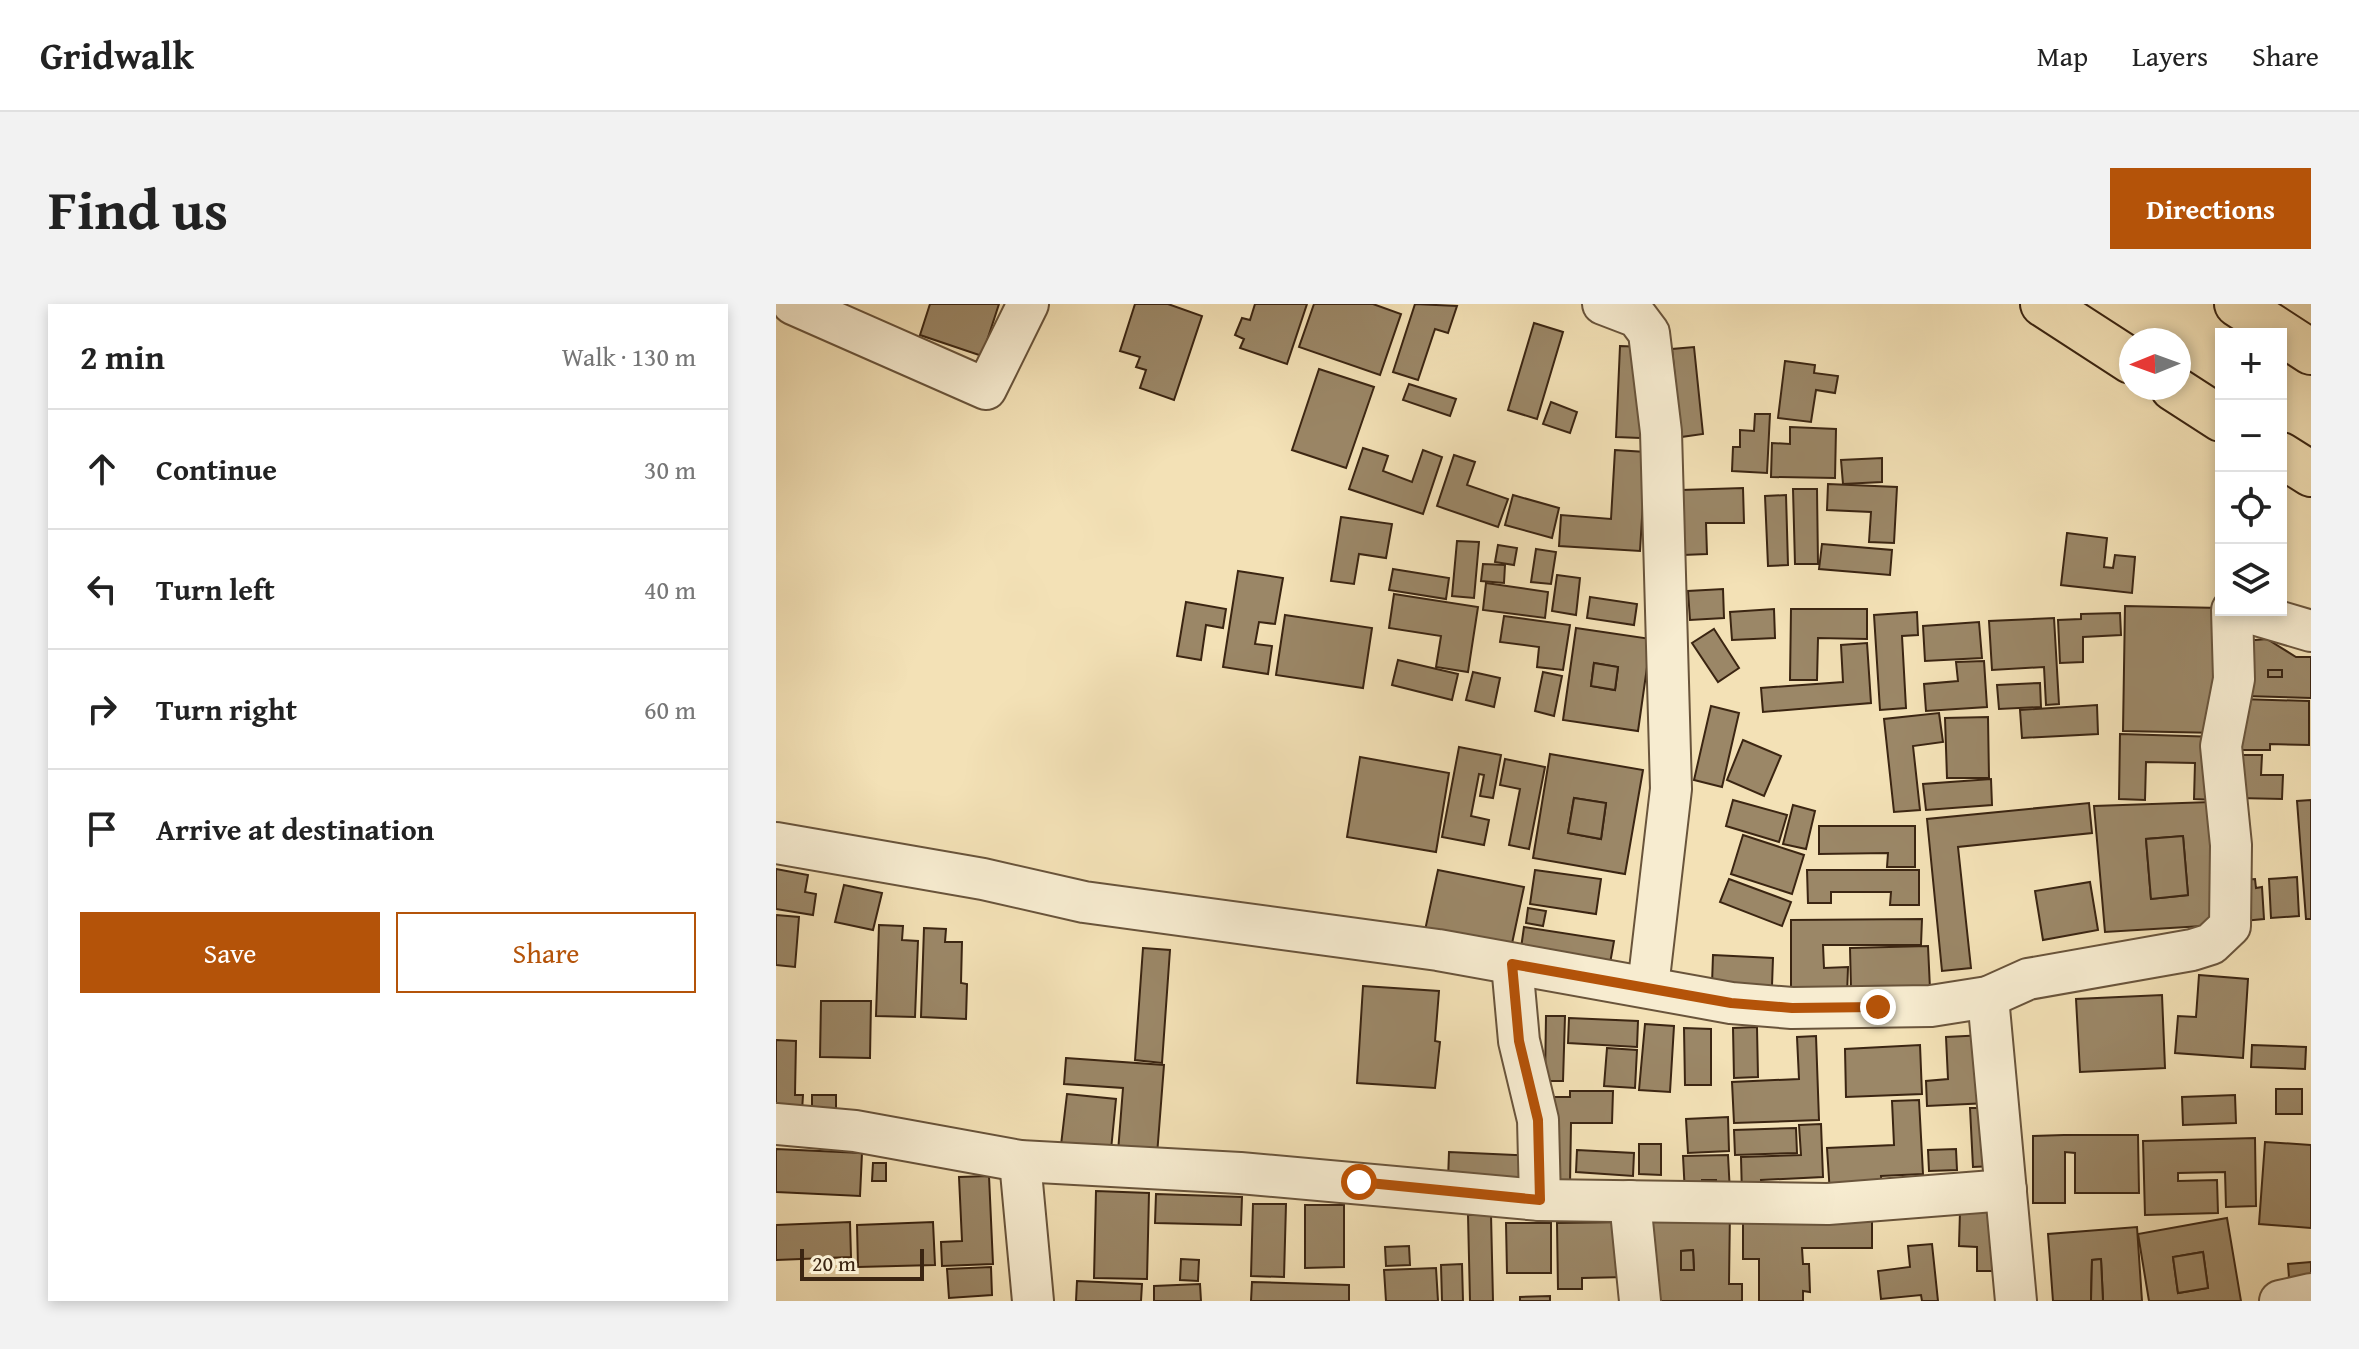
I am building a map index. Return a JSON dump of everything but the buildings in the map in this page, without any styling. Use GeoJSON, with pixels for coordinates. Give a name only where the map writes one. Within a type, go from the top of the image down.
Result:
{"type":"FeatureCollection","features":[{"type":"Feature","properties":{"kind":"highway"},"geometry":{"type":"LineString","coordinates":[[2043,304],[2119,353]]}},
{"type":"Feature","properties":{"kind":"highway"},"geometry":{"type":"LineString","coordinates":[[2237,304],[2311,352]]}},
{"type":"Feature","properties":{"kind":"highway"},"geometry":{"type":"LineString","coordinates":[[2191,400],[2215,415]]}},
{"type":"Feature","properties":{"kind":"highway"},"geometry":{"type":"LineString","coordinates":[[2287,459],[2311,474]]}},
{"type":"Feature","properties":{"kind":"street"},"geometry":{"type":"LineString","coordinates":[[793,304],[986,389],[1028,304]]}},
{"type":"Feature","properties":{"kind":"street"},"geometry":{"type":"LineString","coordinates":[[1627,308],[1649,333],[1661,432],[1671,789],[1648,987]]}},
{"type":"Feature","properties":{"kind":"street"},"geometry":{"type":"LineString","coordinates":[[776,843],[983,879],[1084,902],[1438,950],[1731,1003],[1792,1008],[1931,1006],[1988,997],[2028,979],[2192,950],[2211,944],[2230,926],[2231,845],[2221,746],[2234,679],[2232,616]]}},
{"type":"Feature","properties":{"kind":"street"},"geometry":{"type":"LineString","coordinates":[[2260,616],[2311,631]]}},
{"type":"Feature","properties":{"kind":"street"},"geometry":{"type":"LineString","coordinates":[[1512,964],[1519,1041],[1538,1120],[1540,1200]]}},
{"type":"Feature","properties":{"kind":"street"},"geometry":{"type":"LineString","coordinates":[[1988,997],[2016,1301]]}},
{"type":"Feature","properties":{"kind":"street"},"geometry":{"type":"LineString","coordinates":[[776,1124],[855,1131],[1020,1161],[1240,1173],[1540,1200],[1828,1204],[2006,1190]]}},
{"type":"Feature","properties":{"kind":"street"},"geometry":{"type":"LineString","coordinates":[[1020,1161],[1033,1301]]}},
{"type":"Feature","properties":{"kind":"street"},"geometry":{"type":"LineString","coordinates":[[1630,1201],[1640,1301]]}},
{"type":"Feature","properties":{"kind":"street"},"geometry":{"type":"LineString","coordinates":[[2280,1301],[2311,1294]]}},
{"type":"Feature","properties":{"kind":"route"},"geometry":{"type":"LineString","coordinates":[[1359,1182],[1540,1200],[1538,1120],[1519,1041],[1512,964],[1731,1003],[1792,1008],[1878,1007]]}}]}
